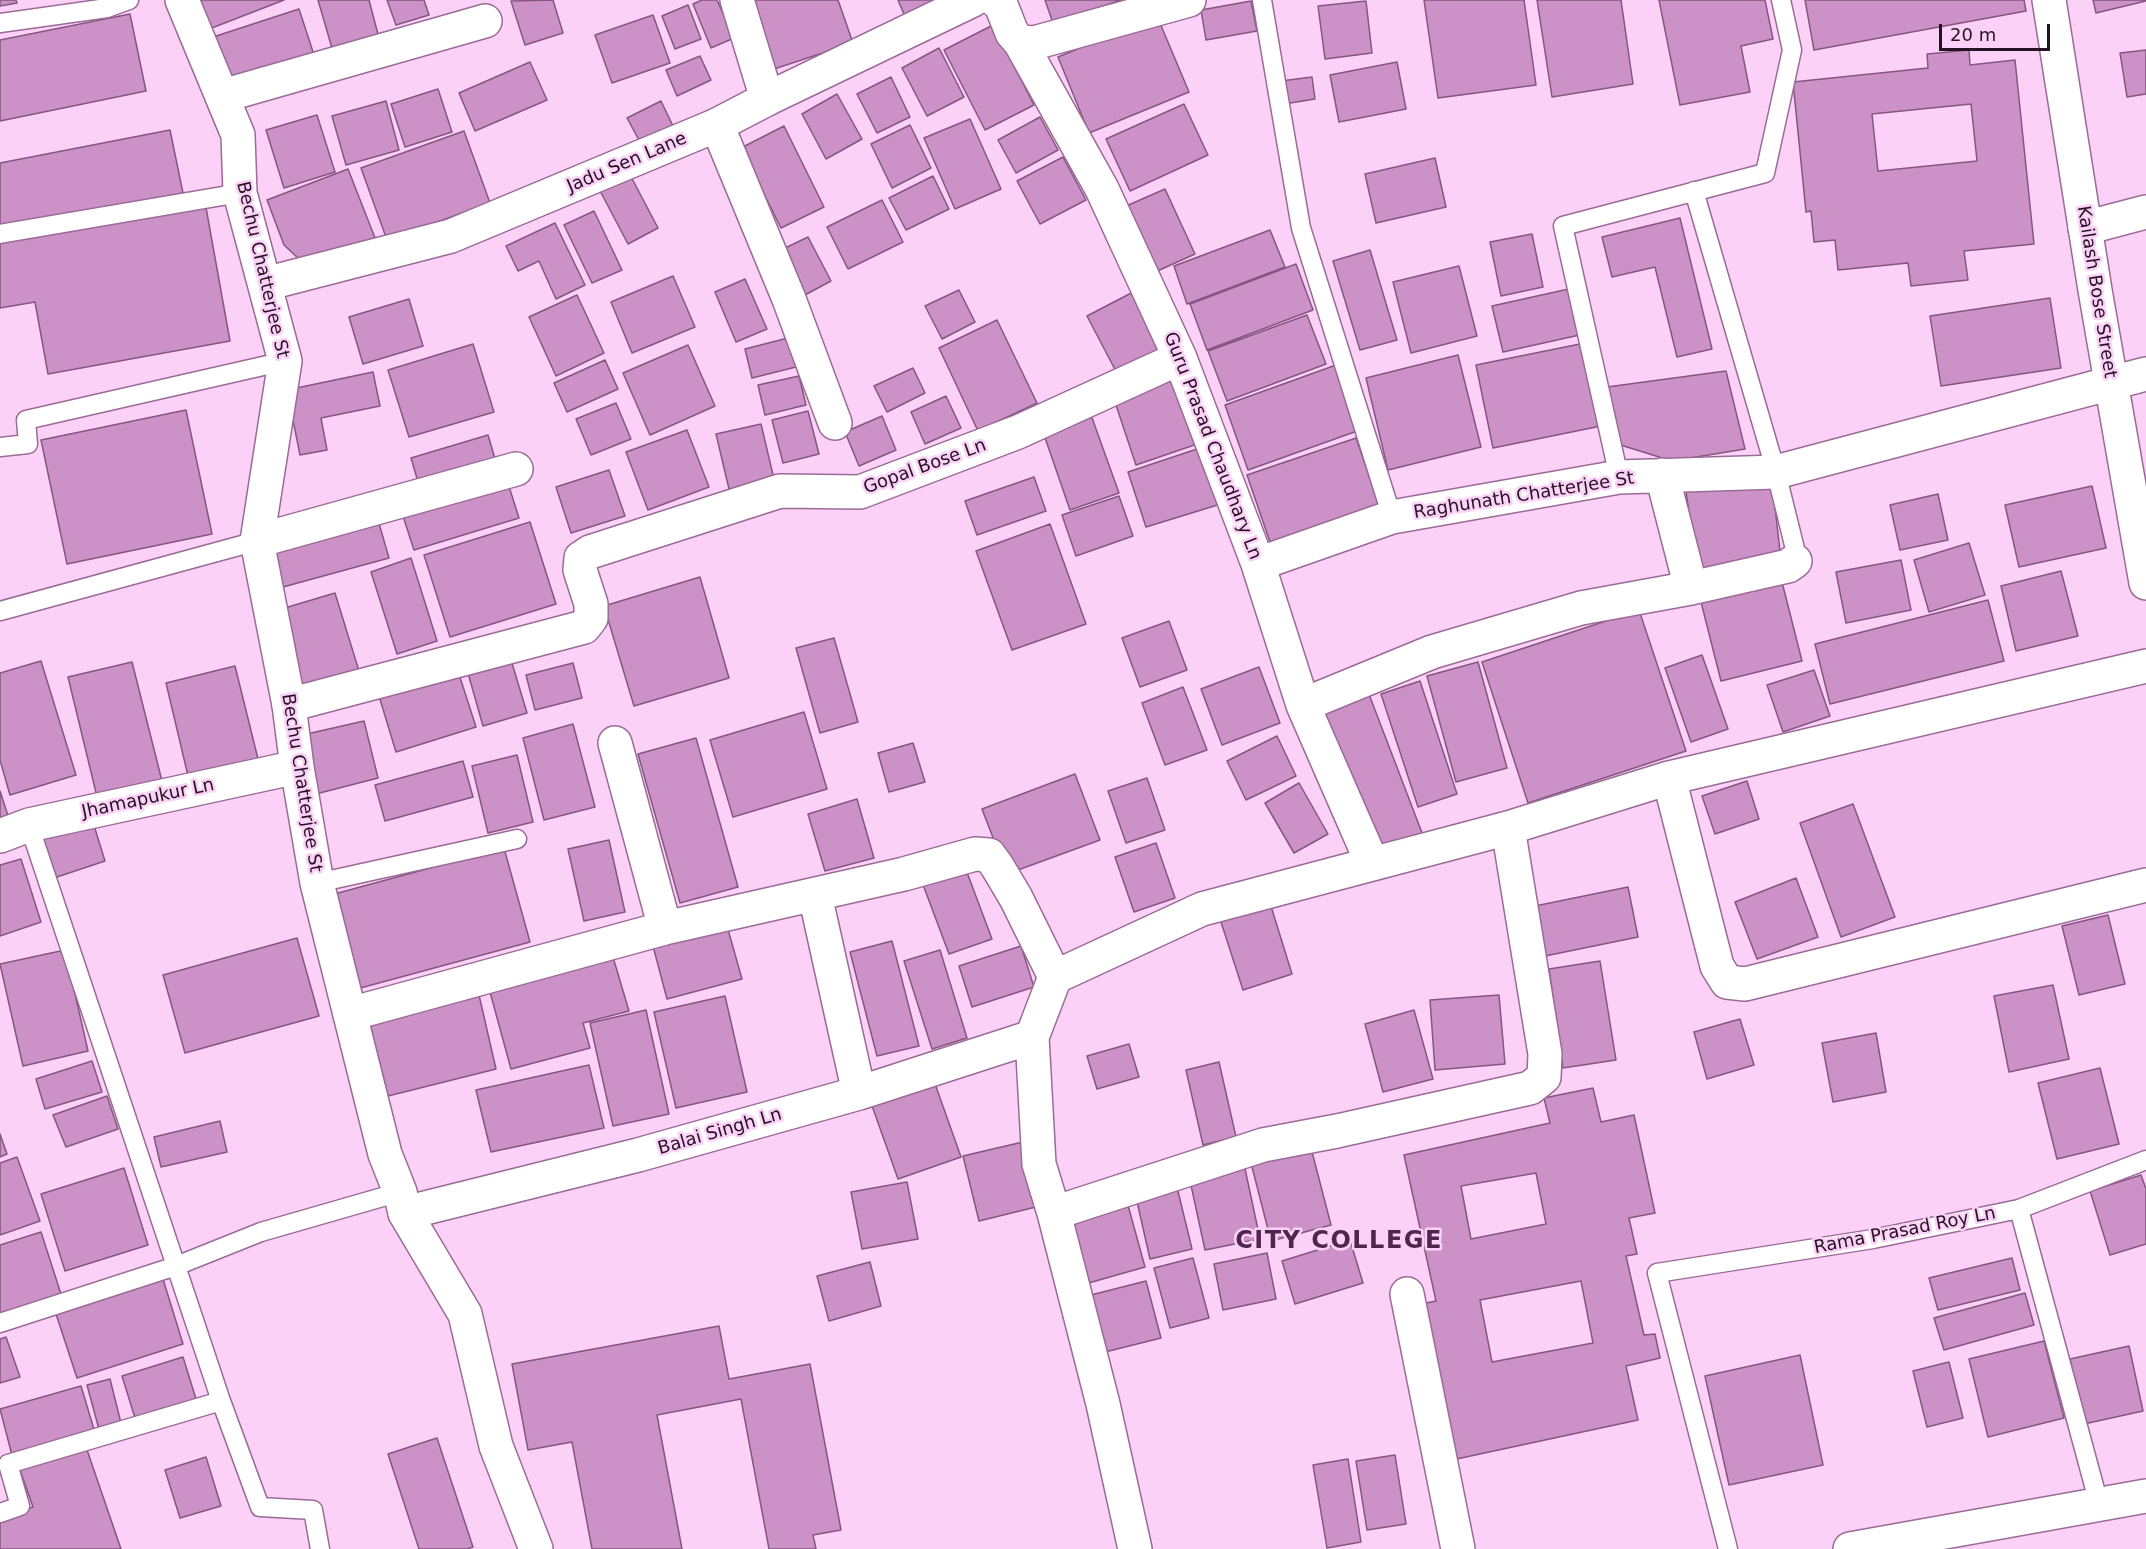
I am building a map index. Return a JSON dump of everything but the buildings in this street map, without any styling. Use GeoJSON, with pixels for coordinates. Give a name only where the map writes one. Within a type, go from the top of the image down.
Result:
{"type":"FeatureCollection","features":[{"type":"Feature","properties":{"kind":"street","name":"Bechu Chatterjee St"},"geometry":{"type":"LineString","coordinates":[[182,0],[238,135],[240,193],[285,361],[258,541],[289,705],[317,883],[385,1154],[402,1203],[465,1314],[496,1446],[536,1549]]}},
{"type":"Feature","properties":{"kind":"street"},"geometry":{"type":"LineString","coordinates":[[737,0],[767,99]]}},
{"type":"Feature","properties":{"kind":"street","name":"Jadu Sen Lane"},"geometry":{"type":"LineString","coordinates":[[265,284],[451,236],[626,165],[717,125],[973,0]]}},
{"type":"Feature","properties":{"kind":"street"},"geometry":{"type":"LineString","coordinates":[[995,0],[1001,5],[1012,33],[1020,42],[1034,43],[1190,0]]}},
{"type":"Feature","properties":{"kind":"street","name":"Kailash Bose Street"},"geometry":{"type":"LineString","coordinates":[[2049,0],[2110,383],[2142,539],[2146,583]]}},
{"type":"Feature","properties":{"kind":"street"},"geometry":{"type":"LineString","coordinates":[[222,96],[485,21]]}},
{"type":"Feature","properties":{"kind":"street","name":"Guru Prasad Chaudhary Ln"},"geometry":{"type":"LineString","coordinates":[[1020,42],[1102,189],[1180,358],[1258,564],[1303,705],[1372,863]]}},
{"type":"Feature","properties":{"kind":"street"},"geometry":{"type":"LineString","coordinates":[[717,125],[789,299],[835,423]]}},
{"type":"Feature","properties":{"kind":"street"},"geometry":{"type":"LineString","coordinates":[[2085,228],[2146,212]]}},
{"type":"Feature","properties":{"kind":"street","name":"Gopal Bose Ln"},"geometry":{"type":"LineString","coordinates":[[289,705],[584,627],[591,618],[591,604],[580,570],[581,558],[590,552],[780,491],[860,492],[1018,432],[1180,358]]}},
{"type":"Feature","properties":{"kind":"street","name":"Raghunath Chatterjee St"},"geometry":{"type":"LineString","coordinates":[[1258,564],[1392,517],[1618,477],[1776,472],[2146,374]]}},
{"type":"Feature","properties":{"kind":"street"},"geometry":{"type":"LineString","coordinates":[[258,541],[516,469]]}},
{"type":"Feature","properties":{"kind":"street"},"geometry":{"type":"LineString","coordinates":[[1662,476],[1690,588]]}},
{"type":"Feature","properties":{"kind":"street"},"geometry":{"type":"LineString","coordinates":[[1303,705],[1432,652],[1581,608],[1690,588],[1788,566],[1795,561]]}},
{"type":"Feature","properties":{"kind":"street"},"geometry":{"type":"LineString","coordinates":[[1135,1549],[1103,1404],[1054,1213],[1039,1164],[1032,1036],[1055,977],[1202,909],[1508,828],[1669,778],[2146,666]]}},
{"type":"Feature","properties":{"kind":"street"},"geometry":{"type":"LineString","coordinates":[[615,742],[664,928]]}},
{"type":"Feature","properties":{"kind":"street","name":"Jhamapukur Ln"},"geometry":{"type":"LineString","coordinates":[[15,830],[297,767]]}},
{"type":"Feature","properties":{"kind":"street"},"geometry":{"type":"LineString","coordinates":[[1669,778],[1717,966],[1727,982],[1745,984],[2146,885]]}},
{"type":"Feature","properties":{"kind":"street"},"geometry":{"type":"LineString","coordinates":[[1054,1213],[1263,1145],[1530,1088],[1544,1077],[1545,1054],[1508,828]]}},
{"type":"Feature","properties":{"kind":"street"},"geometry":{"type":"LineString","coordinates":[[350,1014],[664,928],[904,874],[975,854],[989,855],[1016,898],[1055,977]]}},
{"type":"Feature","properties":{"kind":"street"},"geometry":{"type":"LineString","coordinates":[[815,895],[859,1093]]}},
{"type":"Feature","properties":{"kind":"street","name":"Balai Singh Ln"},"geometry":{"type":"LineString","coordinates":[[402,1203],[638,1155],[859,1093],[1032,1036]]}},
{"type":"Feature","properties":{"kind":"street"},"geometry":{"type":"LineString","coordinates":[[1407,1294],[1458,1549]]}},
{"type":"Feature","properties":{"kind":"street"},"geometry":{"type":"LineString","coordinates":[[1850,1549],[2146,1496]]}},
{"type":"Feature","properties":{"kind":"lane"},"geometry":{"type":"LineString","coordinates":[[0,23],[107,8],[129,0]]}},
{"type":"Feature","properties":{"kind":"lane"},"geometry":{"type":"LineString","coordinates":[[1262,0],[1301,228],[1392,517]]}},
{"type":"Feature","properties":{"kind":"lane"},"geometry":{"type":"LineString","coordinates":[[1618,477],[1563,226],[1765,173],[1792,50],[1781,0]]}},
{"type":"Feature","properties":{"kind":"lane"},"geometry":{"type":"LineString","coordinates":[[1695,191],[1776,472],[1796,553],[1795,561]]}},
{"type":"Feature","properties":{"kind":"lane"},"geometry":{"type":"LineString","coordinates":[[0,234],[240,193]]}},
{"type":"Feature","properties":{"kind":"lane"},"geometry":{"type":"LineString","coordinates":[[0,447],[28,444],[26,420],[285,361]]}},
{"type":"Feature","properties":{"kind":"lane"},"geometry":{"type":"LineString","coordinates":[[0,611],[258,541]]}},
{"type":"Feature","properties":{"kind":"lane"},"geometry":{"type":"LineString","coordinates":[[15,830],[176,1266],[221,1401],[260,1506],[313,1510],[320,1549]]}},
{"type":"Feature","properties":{"kind":"lane"},"geometry":{"type":"LineString","coordinates":[[317,883],[517,839]]}},
{"type":"Feature","properties":{"kind":"lane","name":"Rama Prasad Roy Ln"},"geometry":{"type":"LineString","coordinates":[[1728,1549],[1657,1273],[1873,1239],[2019,1209],[2146,1160]]}},
{"type":"Feature","properties":{"kind":"lane"},"geometry":{"type":"LineString","coordinates":[[0,1323],[176,1266],[261,1232],[402,1203]]}},
{"type":"Feature","properties":{"kind":"lane"},"geometry":{"type":"LineString","coordinates":[[2019,1209],[2099,1504]]}},
{"type":"Feature","properties":{"kind":"lane"},"geometry":{"type":"LineString","coordinates":[[0,1513],[20,1506],[8,1464],[221,1401]]}},
{"type":"Feature","properties":{"kind":"district","name":"CITY COLLEGE"},"geometry":{"type":"Point","coordinates":[1339,1242]}}]}
